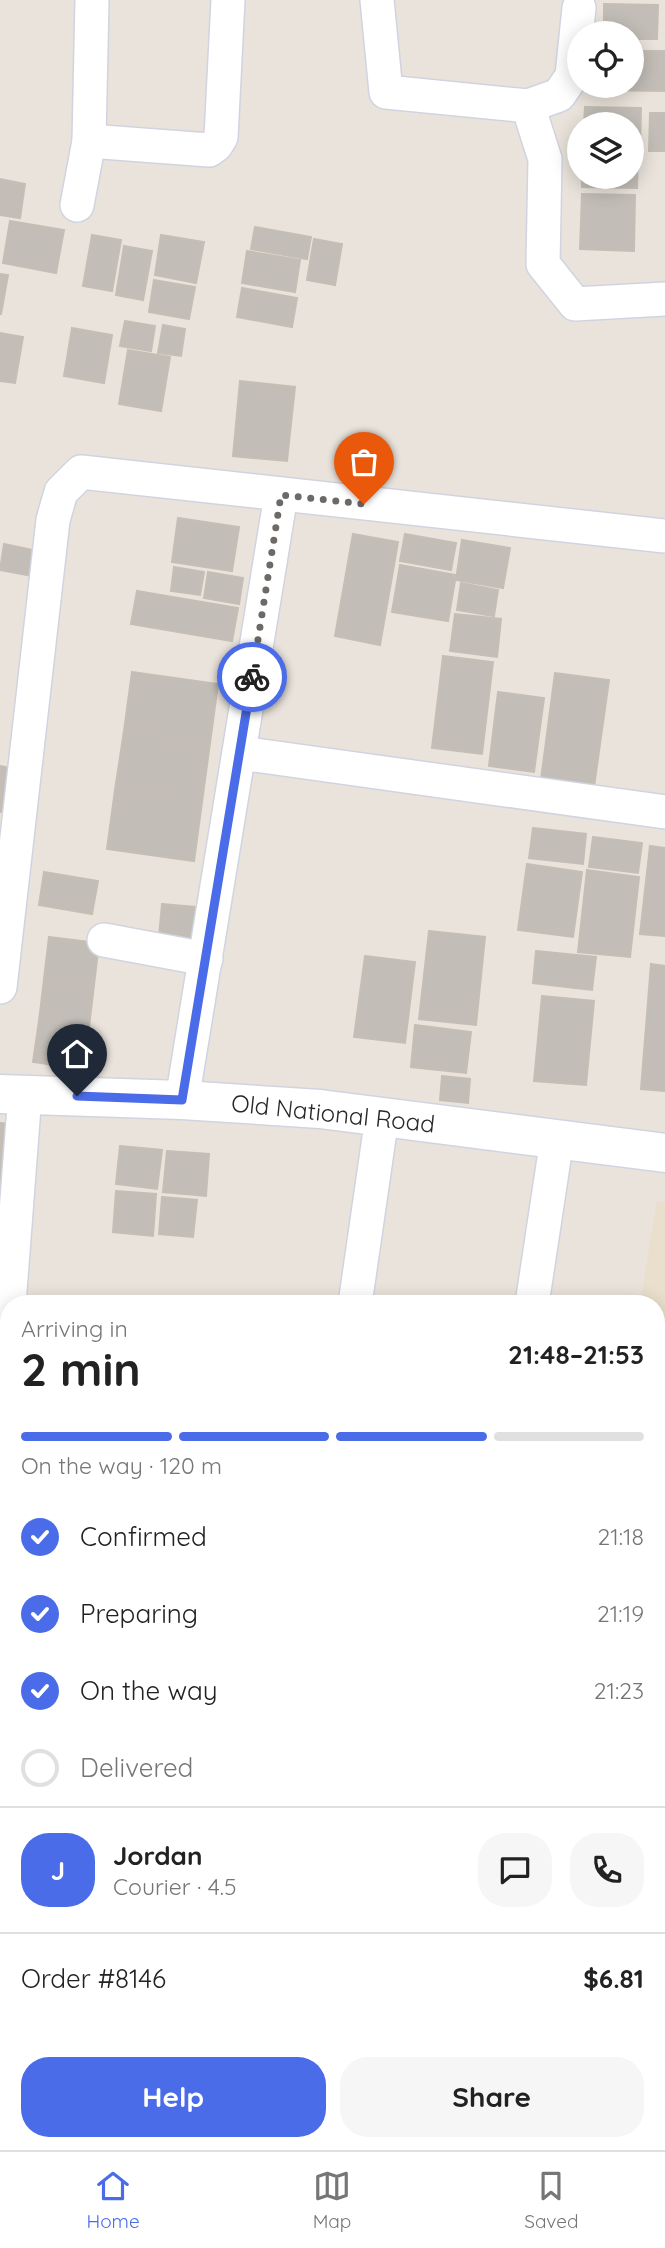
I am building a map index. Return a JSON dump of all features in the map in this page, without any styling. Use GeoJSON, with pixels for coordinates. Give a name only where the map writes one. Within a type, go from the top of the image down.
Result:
{"type":"FeatureCollection","features":[{"type":"Feature","properties":{"kind":"main road","name":"Old National Road"},"geometry":{"type":"LineString","coordinates":[[13,1094],[182,1100],[320,1109],[665,1153]]}},
{"type":"Feature","properties":{"kind":"street"},"geometry":{"type":"LineString","coordinates":[[77,205],[89,141],[92,0]]}},
{"type":"Feature","properties":{"kind":"street"},"geometry":{"type":"LineString","coordinates":[[89,141],[209,150],[216,145],[221,137],[228,0]]}},
{"type":"Feature","properties":{"kind":"street"},"geometry":{"type":"LineString","coordinates":[[377,0],[386,92],[528,106],[559,95],[572,76],[579,8]]}},
{"type":"Feature","properties":{"kind":"street"},"geometry":{"type":"LineString","coordinates":[[528,106],[545,159],[543,264],[575,304],[665,299]]}},
{"type":"Feature","properties":{"kind":"street"},"geometry":{"type":"LineString","coordinates":[[0,987],[53,520],[61,492],[81,472],[665,536]]}},
{"type":"Feature","properties":{"kind":"street"},"geometry":{"type":"LineString","coordinates":[[182,1100],[281,495]]}},
{"type":"Feature","properties":{"kind":"street"},"geometry":{"type":"LineString","coordinates":[[240,753],[665,812]]}},
{"type":"Feature","properties":{"kind":"street"},"geometry":{"type":"LineString","coordinates":[[104,940],[206,959]]}},
{"type":"Feature","properties":{"kind":"street"},"geometry":{"type":"LineString","coordinates":[[9,1295],[13,1094]]}},
{"type":"Feature","properties":{"kind":"street"},"geometry":{"type":"LineString","coordinates":[[356,1295],[382,1117]]}},
{"type":"Feature","properties":{"kind":"street"},"geometry":{"type":"LineString","coordinates":[[533,1295],[557,1139]]}},
{"type":"Feature","properties":{"kind":"shaded area"},"geometry":{"type":"Polygon","coordinates":[[[657,1201],[665,1202],[665,1295],[641,1295],[657,1201]]]}},
{"type":"Feature","properties":{"kind":"building"},"geometry":{"type":"Polygon","coordinates":[[[604,4],[658,5],[657,39],[644,39],[644,21],[604,21],[604,4]]]}},
{"type":"Feature","properties":{"kind":"building"},"geometry":{"type":"Polygon","coordinates":[[[644,51],[665,51],[665,91],[644,91],[644,51]]]}},
{"type":"Feature","properties":{"kind":"building"},"geometry":{"type":"Polygon","coordinates":[[[585,107],[641,108],[641,112],[585,112],[585,107]]]}},
{"type":"Feature","properties":{"kind":"building"},"geometry":{"type":"Polygon","coordinates":[[[650,113],[665,113],[665,151],[649,151],[650,113]]]}},
{"type":"Feature","properties":{"kind":"building"},"geometry":{"type":"Polygon","coordinates":[[[0,179],[25,184],[20,218],[0,215],[0,179]]]}},
{"type":"Feature","properties":{"kind":"building"},"geometry":{"type":"Polygon","coordinates":[[[582,194],[635,195],[634,251],[580,249],[582,194]]]}},
{"type":"Feature","properties":{"kind":"building"},"geometry":{"type":"Polygon","coordinates":[[[10,221],[64,230],[56,273],[3,263],[10,221]]]}},
{"type":"Feature","properties":{"kind":"building"},"geometry":{"type":"Polygon","coordinates":[[[255,227],[311,237],[307,259],[251,249],[255,227]]]}},
{"type":"Feature","properties":{"kind":"building"},"geometry":{"type":"Polygon","coordinates":[[[92,235],[121,240],[112,291],[83,286],[92,235]]]}},
{"type":"Feature","properties":{"kind":"building"},"geometry":{"type":"Polygon","coordinates":[[[161,235],[204,242],[196,283],[155,275],[161,235]]]}},
{"type":"Feature","properties":{"kind":"building"},"geometry":{"type":"Polygon","coordinates":[[[314,239],[342,244],[335,285],[307,280],[314,239]]]}},
{"type":"Feature","properties":{"kind":"building"},"geometry":{"type":"Polygon","coordinates":[[[124,246],[152,251],[143,300],[116,295],[124,246]]]}},
{"type":"Feature","properties":{"kind":"building"},"geometry":{"type":"Polygon","coordinates":[[[247,251],[300,260],[295,292],[242,283],[247,251]]]}},
{"type":"Feature","properties":{"kind":"building"},"geometry":{"type":"Polygon","coordinates":[[[0,274],[8,275],[1,314],[0,314],[0,274]]]}},
{"type":"Feature","properties":{"kind":"building"},"geometry":{"type":"Polygon","coordinates":[[[154,280],[195,287],[189,319],[149,312],[154,280]]]}},
{"type":"Feature","properties":{"kind":"building"},"geometry":{"type":"Polygon","coordinates":[[[242,288],[297,298],[292,327],[237,317],[242,288]]]}},
{"type":"Feature","properties":{"kind":"building"},"geometry":{"type":"Polygon","coordinates":[[[125,321],[155,326],[151,351],[120,346],[125,321]]]}},
{"type":"Feature","properties":{"kind":"building"},"geometry":{"type":"Polygon","coordinates":[[[163,325],[185,329],[181,356],[158,353],[163,325]]]}},
{"type":"Feature","properties":{"kind":"building"},"geometry":{"type":"Polygon","coordinates":[[[72,328],[112,335],[104,383],[64,376],[72,328]]]}},
{"type":"Feature","properties":{"kind":"building"},"geometry":{"type":"Polygon","coordinates":[[[0,333],[23,337],[15,383],[0,381],[0,333]]]}},
{"type":"Feature","properties":{"kind":"building"},"geometry":{"type":"Polygon","coordinates":[[[128,350],[170,357],[161,411],[119,404],[128,350]]]}},
{"type":"Feature","properties":{"kind":"building"},"geometry":{"type":"Polygon","coordinates":[[[240,381],[295,387],[287,461],[233,456],[240,381]]]}},
{"type":"Feature","properties":{"kind":"building"},"geometry":{"type":"Polygon","coordinates":[[[178,518],[239,527],[232,571],[172,562],[178,518]]]}},
{"type":"Feature","properties":{"kind":"building"},"geometry":{"type":"Polygon","coordinates":[[[353,534],[398,542],[380,645],[335,636],[353,534]]]}},
{"type":"Feature","properties":{"kind":"building"},"geometry":{"type":"Polygon","coordinates":[[[405,534],[456,543],[451,570],[400,561],[405,534]]]}},
{"type":"Feature","properties":{"kind":"building"},"geometry":{"type":"Polygon","coordinates":[[[462,540],[510,548],[503,588],[456,580],[462,540]]]}},
{"type":"Feature","properties":{"kind":"building"},"geometry":{"type":"Polygon","coordinates":[[[4,544],[42,552],[38,577],[0,570],[4,544]]]}},
{"type":"Feature","properties":{"kind":"building"},"geometry":{"type":"Polygon","coordinates":[[[400,565],[456,575],[448,621],[392,612],[400,565]]]}},
{"type":"Feature","properties":{"kind":"building"},"geometry":{"type":"Polygon","coordinates":[[[174,567],[204,572],[200,595],[171,591],[174,567]]]}},
{"type":"Feature","properties":{"kind":"building"},"geometry":{"type":"Polygon","coordinates":[[[208,572],[243,578],[239,604],[204,598],[208,572]]]}},
{"type":"Feature","properties":{"kind":"building"},"geometry":{"type":"Polygon","coordinates":[[[461,583],[498,590],[494,616],[457,610],[461,583]]]}},
{"type":"Feature","properties":{"kind":"building"},"geometry":{"type":"Polygon","coordinates":[[[137,591],[238,608],[232,641],[131,624],[137,591]]]}},
{"type":"Feature","properties":{"kind":"building"},"geometry":{"type":"Polygon","coordinates":[[[455,614],[501,619],[497,657],[450,651],[455,614]]]}},
{"type":"Feature","properties":{"kind":"building"},"geometry":{"type":"Polygon","coordinates":[[[443,656],[493,662],[482,754],[432,748],[443,656]]]}},
{"type":"Feature","properties":{"kind":"building"},"geometry":{"type":"Polygon","coordinates":[[[132,672],[218,684],[210,743],[124,731],[132,672]]]}},
{"type":"Feature","properties":{"kind":"building"},"geometry":{"type":"Polygon","coordinates":[[[555,673],[609,680],[593,794],[540,787],[555,673]]]}},
{"type":"Feature","properties":{"kind":"building"},"geometry":{"type":"Polygon","coordinates":[[[498,692],[544,698],[534,772],[489,766],[498,692]]]}},
{"type":"Feature","properties":{"kind":"building"},"geometry":{"type":"Polygon","coordinates":[[[124,731],[210,743],[202,802],[115,790],[124,731]]]}},
{"type":"Feature","properties":{"kind":"building"},"geometry":{"type":"Polygon","coordinates":[[[0,766],[10,768],[3,812],[0,812],[0,766]]]}},
{"type":"Feature","properties":{"kind":"building"},"geometry":{"type":"Polygon","coordinates":[[[115,790],[202,802],[194,861],[107,849],[115,790]]]}},
{"type":"Feature","properties":{"kind":"building"},"geometry":{"type":"Polygon","coordinates":[[[533,828],[586,834],[583,864],[529,858],[533,828]]]}},
{"type":"Feature","properties":{"kind":"building"},"geometry":{"type":"Polygon","coordinates":[[[593,837],[642,843],[638,873],[589,867],[593,837]]]}},
{"type":"Feature","properties":{"kind":"building"},"geometry":{"type":"Polygon","coordinates":[[[650,846],[665,848],[665,936],[640,934],[650,846]]]}},
{"type":"Feature","properties":{"kind":"building"},"geometry":{"type":"Polygon","coordinates":[[[527,864],[582,872],[573,937],[518,930],[527,864]]]}},
{"type":"Feature","properties":{"kind":"building"},"geometry":{"type":"Polygon","coordinates":[[[587,870],[639,877],[630,957],[578,952],[587,870]]]}},
{"type":"Feature","properties":{"kind":"building"},"geometry":{"type":"Polygon","coordinates":[[[44,872],[98,881],[92,914],[39,905],[44,872]]]}},
{"type":"Feature","properties":{"kind":"building"},"geometry":{"type":"Polygon","coordinates":[[[162,904],[195,907],[191,951],[158,948],[162,904]]]}},
{"type":"Feature","properties":{"kind":"building"},"geometry":{"type":"Polygon","coordinates":[[[429,931],[485,937],[476,1025],[419,1019],[429,931]]]}},
{"type":"Feature","properties":{"kind":"building"},"geometry":{"type":"Polygon","coordinates":[[[49,937],[99,943],[94,985],[44,979],[49,937]]]}},
{"type":"Feature","properties":{"kind":"building"},"geometry":{"type":"Polygon","coordinates":[[[536,951],[596,957],[592,990],[533,983],[536,951]]]}},
{"type":"Feature","properties":{"kind":"building"},"geometry":{"type":"Polygon","coordinates":[[[365,956],[415,962],[405,1043],[354,1037],[365,956]]]}},
{"type":"Feature","properties":{"kind":"building"},"geometry":{"type":"Polygon","coordinates":[[[651,964],[665,966],[665,1091],[641,1089],[651,964]]]}},
{"type":"Feature","properties":{"kind":"building"},"geometry":{"type":"Polygon","coordinates":[[[44,979],[94,985],[89,1027],[39,1021],[44,979]]]}},
{"type":"Feature","properties":{"kind":"building"},"geometry":{"type":"Polygon","coordinates":[[[542,996],[594,1001],[586,1085],[534,1081],[542,996]]]}},
{"type":"Feature","properties":{"kind":"building"},"geometry":{"type":"Polygon","coordinates":[[[39,1021],[89,1027],[83,1069],[33,1062],[39,1021]]]}},
{"type":"Feature","properties":{"kind":"building"},"geometry":{"type":"Polygon","coordinates":[[[415,1025],[471,1032],[466,1073],[411,1067],[415,1025]]]}},
{"type":"Feature","properties":{"kind":"building"},"geometry":{"type":"Polygon","coordinates":[[[442,1076],[470,1079],[468,1103],[440,1100],[442,1076]]]}},
{"type":"Feature","properties":{"kind":"building"},"geometry":{"type":"Polygon","coordinates":[[[0,1123],[12,1124],[5,1186],[0,1186],[0,1123]]]}},
{"type":"Feature","properties":{"kind":"building"},"geometry":{"type":"Polygon","coordinates":[[[120,1146],[162,1150],[157,1189],[116,1184],[120,1146]]]}},
{"type":"Feature","properties":{"kind":"building"},"geometry":{"type":"Polygon","coordinates":[[[167,1151],[209,1154],[206,1196],[163,1192],[167,1151]]]}},
{"type":"Feature","properties":{"kind":"building"},"geometry":{"type":"Polygon","coordinates":[[[116,1191],[156,1194],[153,1236],[113,1232],[116,1191]]]}},
{"type":"Feature","properties":{"kind":"building"},"geometry":{"type":"Polygon","coordinates":[[[162,1197],[197,1200],[193,1237],[159,1234],[162,1197]]]}},
{"type":"Feature","properties":{"kind":"way so far"},"geometry":{"type":"LineString","coordinates":[[252,677],[281,495],[364,504]]}},
{"type":"Feature","properties":{"kind":"route"},"geometry":{"type":"LineString","coordinates":[[77,1096],[182,1100],[252,677]]}}]}
